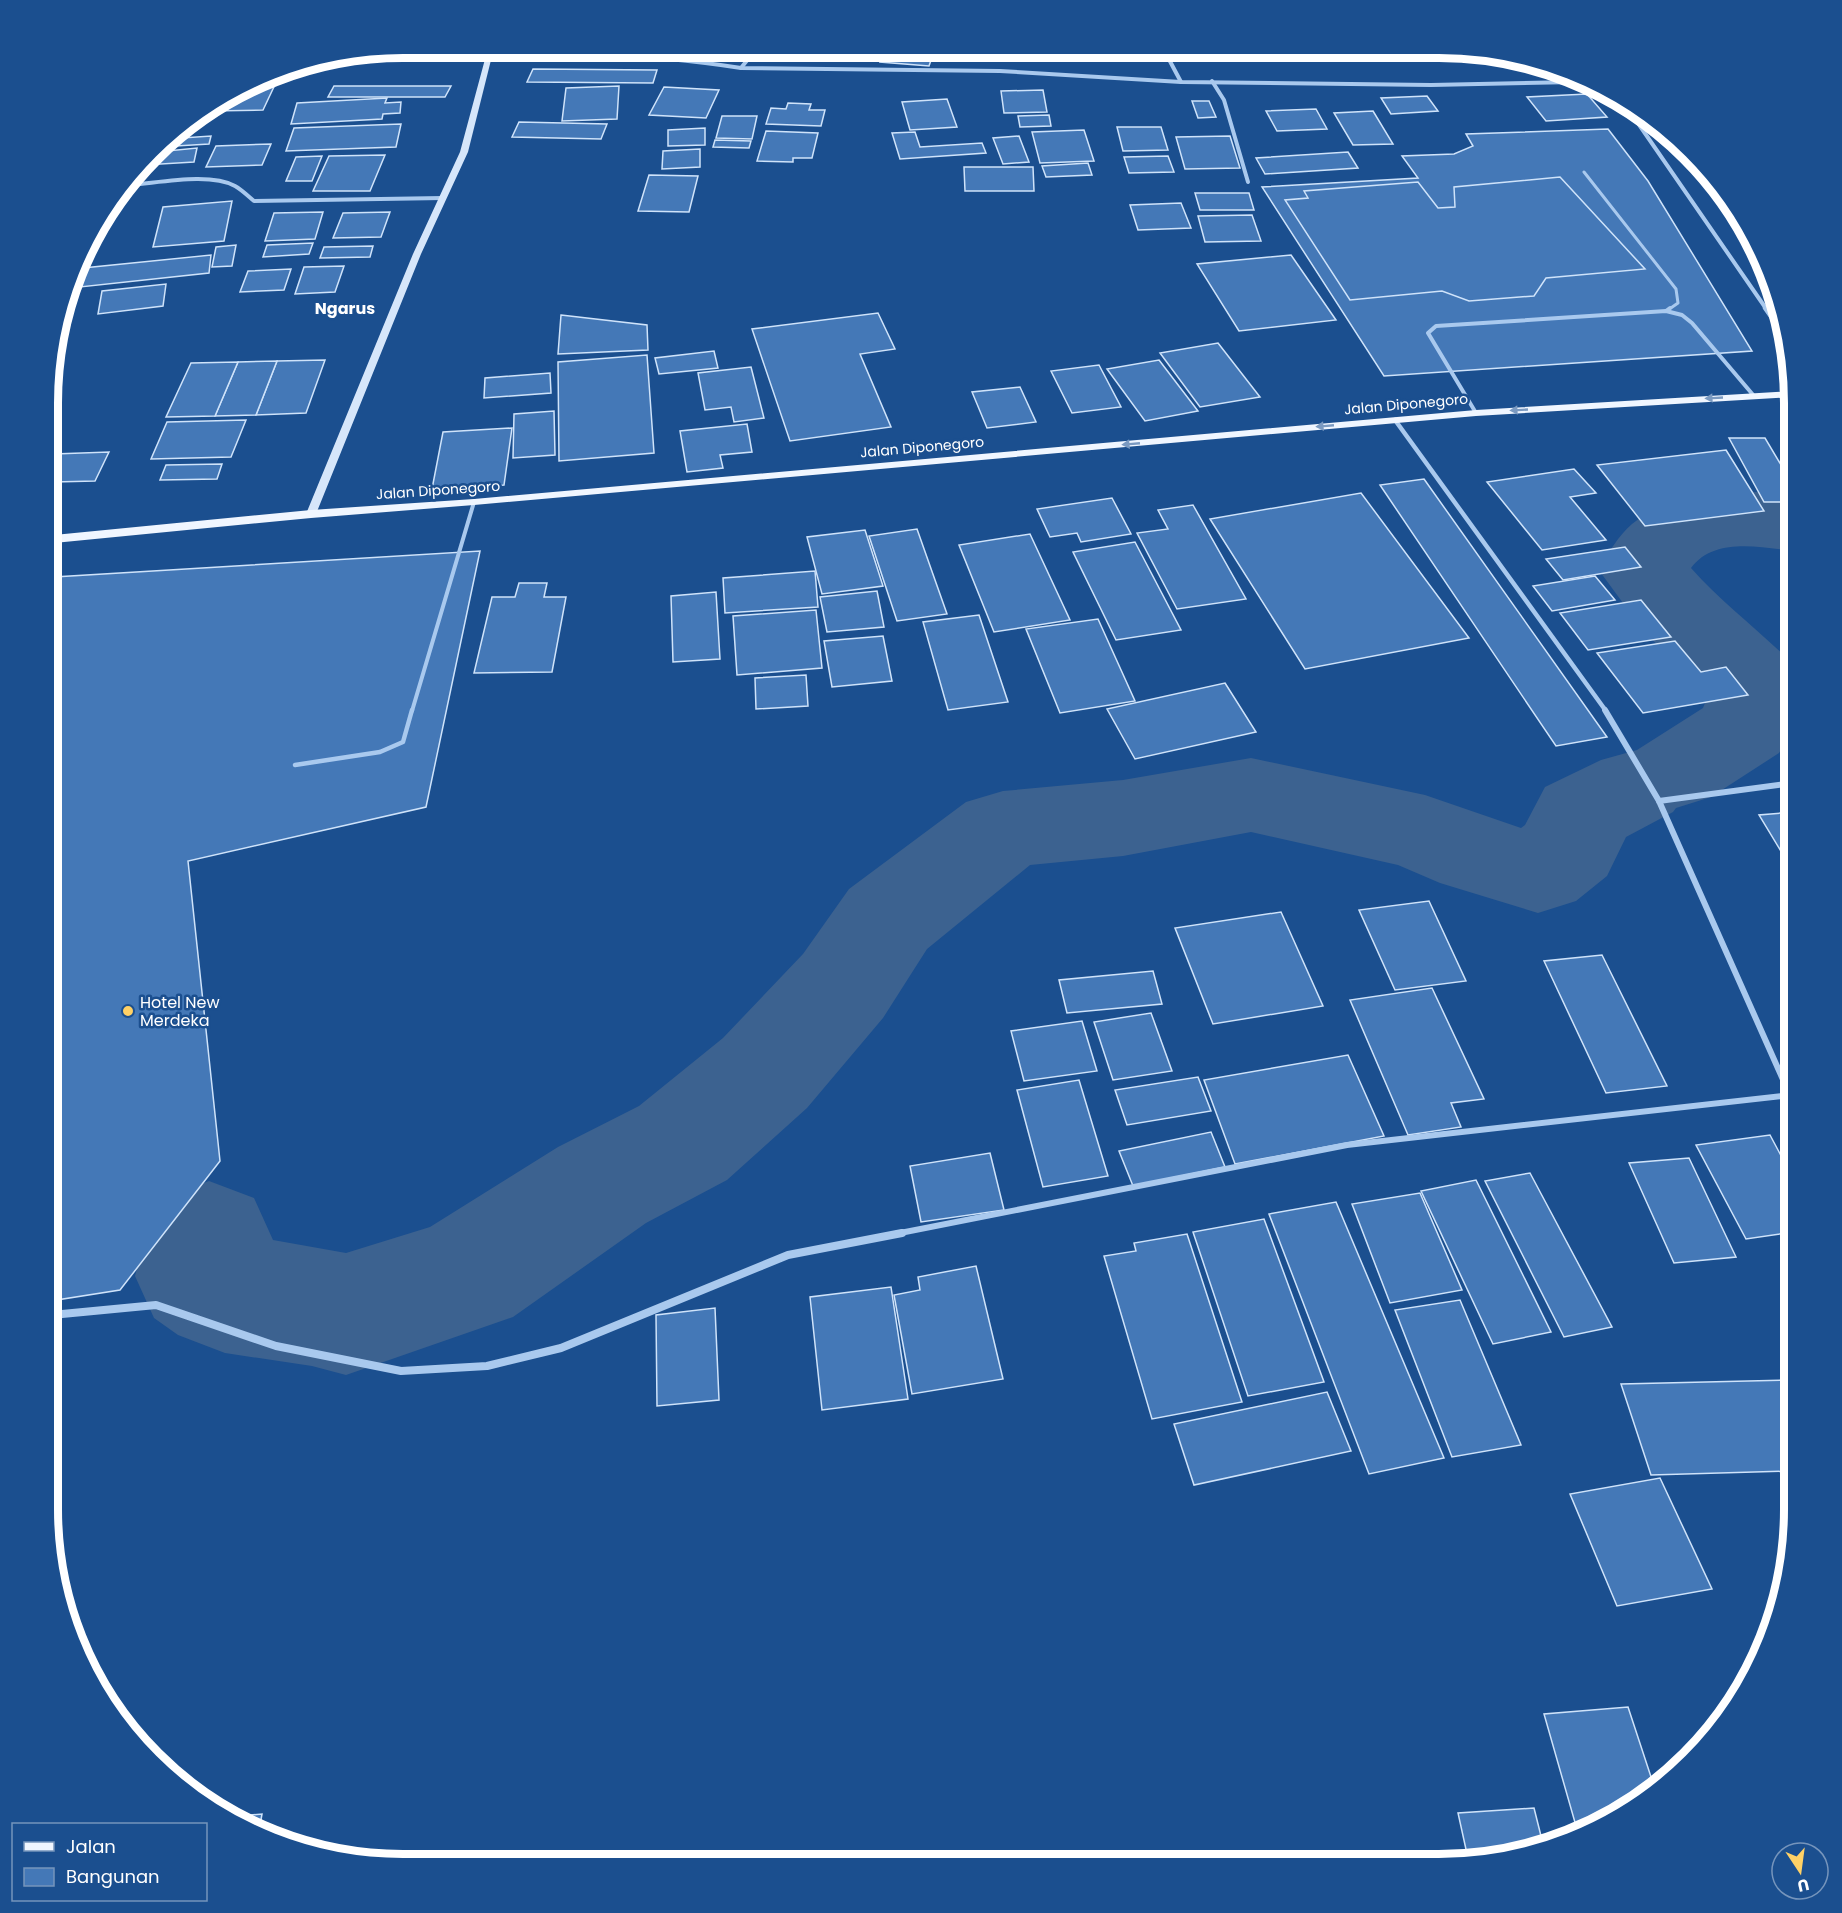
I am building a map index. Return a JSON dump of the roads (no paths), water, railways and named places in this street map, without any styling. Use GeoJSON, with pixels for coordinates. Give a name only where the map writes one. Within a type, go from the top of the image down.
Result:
{"type":"FeatureCollection","features":[{"type":"Feature","properties":{"kind":"main road","name":"Jalan Diponegoro"},"geometry":{"type":"LineString","coordinates":[[58,539],[310,514],[474,502],[1476,413],[1784,394]]}},
{"type":"Feature","properties":{"kind":"street"},"geometry":{"type":"LineString","coordinates":[[310,514],[464,152],[488,58]]}},
{"type":"Feature","properties":{"kind":"street"},"geometry":{"type":"LineString","coordinates":[[650,58],[741,68],[1000,71],[1181,82],[1431,85],[1563,82]]}},
{"type":"Feature","properties":{"kind":"street"},"geometry":{"type":"LineString","coordinates":[[741,68],[749,58]]}},
{"type":"Feature","properties":{"kind":"street"},"geometry":{"type":"LineString","coordinates":[[1168,58],[1181,82]]}},
{"type":"Feature","properties":{"kind":"street"},"geometry":{"type":"LineString","coordinates":[[1212,81],[1224,100],[1248,182]]}},
{"type":"Feature","properties":{"kind":"street"},"geometry":{"type":"LineString","coordinates":[[1637,122],[1773,319]]}},
{"type":"Feature","properties":{"kind":"street"},"geometry":{"type":"LineString","coordinates":[[138,184],[207,181],[229,183],[254,201],[443,198]]}},
{"type":"Feature","properties":{"kind":"street"},"geometry":{"type":"LineString","coordinates":[[1395,420],[1611,718],[1659,801],[1784,1081]]}},
{"type":"Feature","properties":{"kind":"street"},"geometry":{"type":"LineString","coordinates":[[1659,801],[1784,784]]}},
{"type":"Feature","properties":{"kind":"street"},"geometry":{"type":"LineString","coordinates":[[58,1315],[156,1305],[276,1346],[401,1371],[487,1366],[561,1348],[788,1255],[1347,1145],[1784,1100]]}},
{"type":"Feature","properties":{"kind":"lane"},"geometry":{"type":"LineString","coordinates":[[1584,172],[1676,289],[1678,303],[1666,311]]}},
{"type":"Feature","properties":{"kind":"lane"},"geometry":{"type":"LineString","coordinates":[[1476,413],[1428,333],[1436,326],[1666,311],[1682,315],[1692,324],[1754,396]]}},
{"type":"Feature","properties":{"kind":"lane"},"geometry":{"type":"LineString","coordinates":[[295,765],[381,752],[403,742],[474,502]]}},
{"type":"Feature","properties":{"kind":"waterway"},"geometry":{"type":"LineString","coordinates":[[1675,772],[1744,729],[1760,688],[1731,658],[1678,612],[1643,569],[1663,544],[1695,524],[1757,519],[1784,523]]}},
{"type":"Feature","properties":{"kind":"waterway"},"geometry":{"type":"LineString","coordinates":[[209,1238],[200,1276],[225,1293],[312,1306],[346,1314],[467,1275],[602,1185],[683,1143],[765,1073],[843,986],[888,919],[1003,829],[1123,818],[1251,795],[1425,833],[1478,855],[1538,873],[1569,848],[1582,814],[1637,786]]}},
{"type":"Feature","properties":{"kind":"place","name":"Hotel New Merdeka"},"geometry":{"type":"Point","coordinates":[128,1011]}},
{"type":"Feature","properties":{"kind":"district","name":"Ngarus"},"geometry":{"type":"Point","coordinates":[345,308]}}]}
